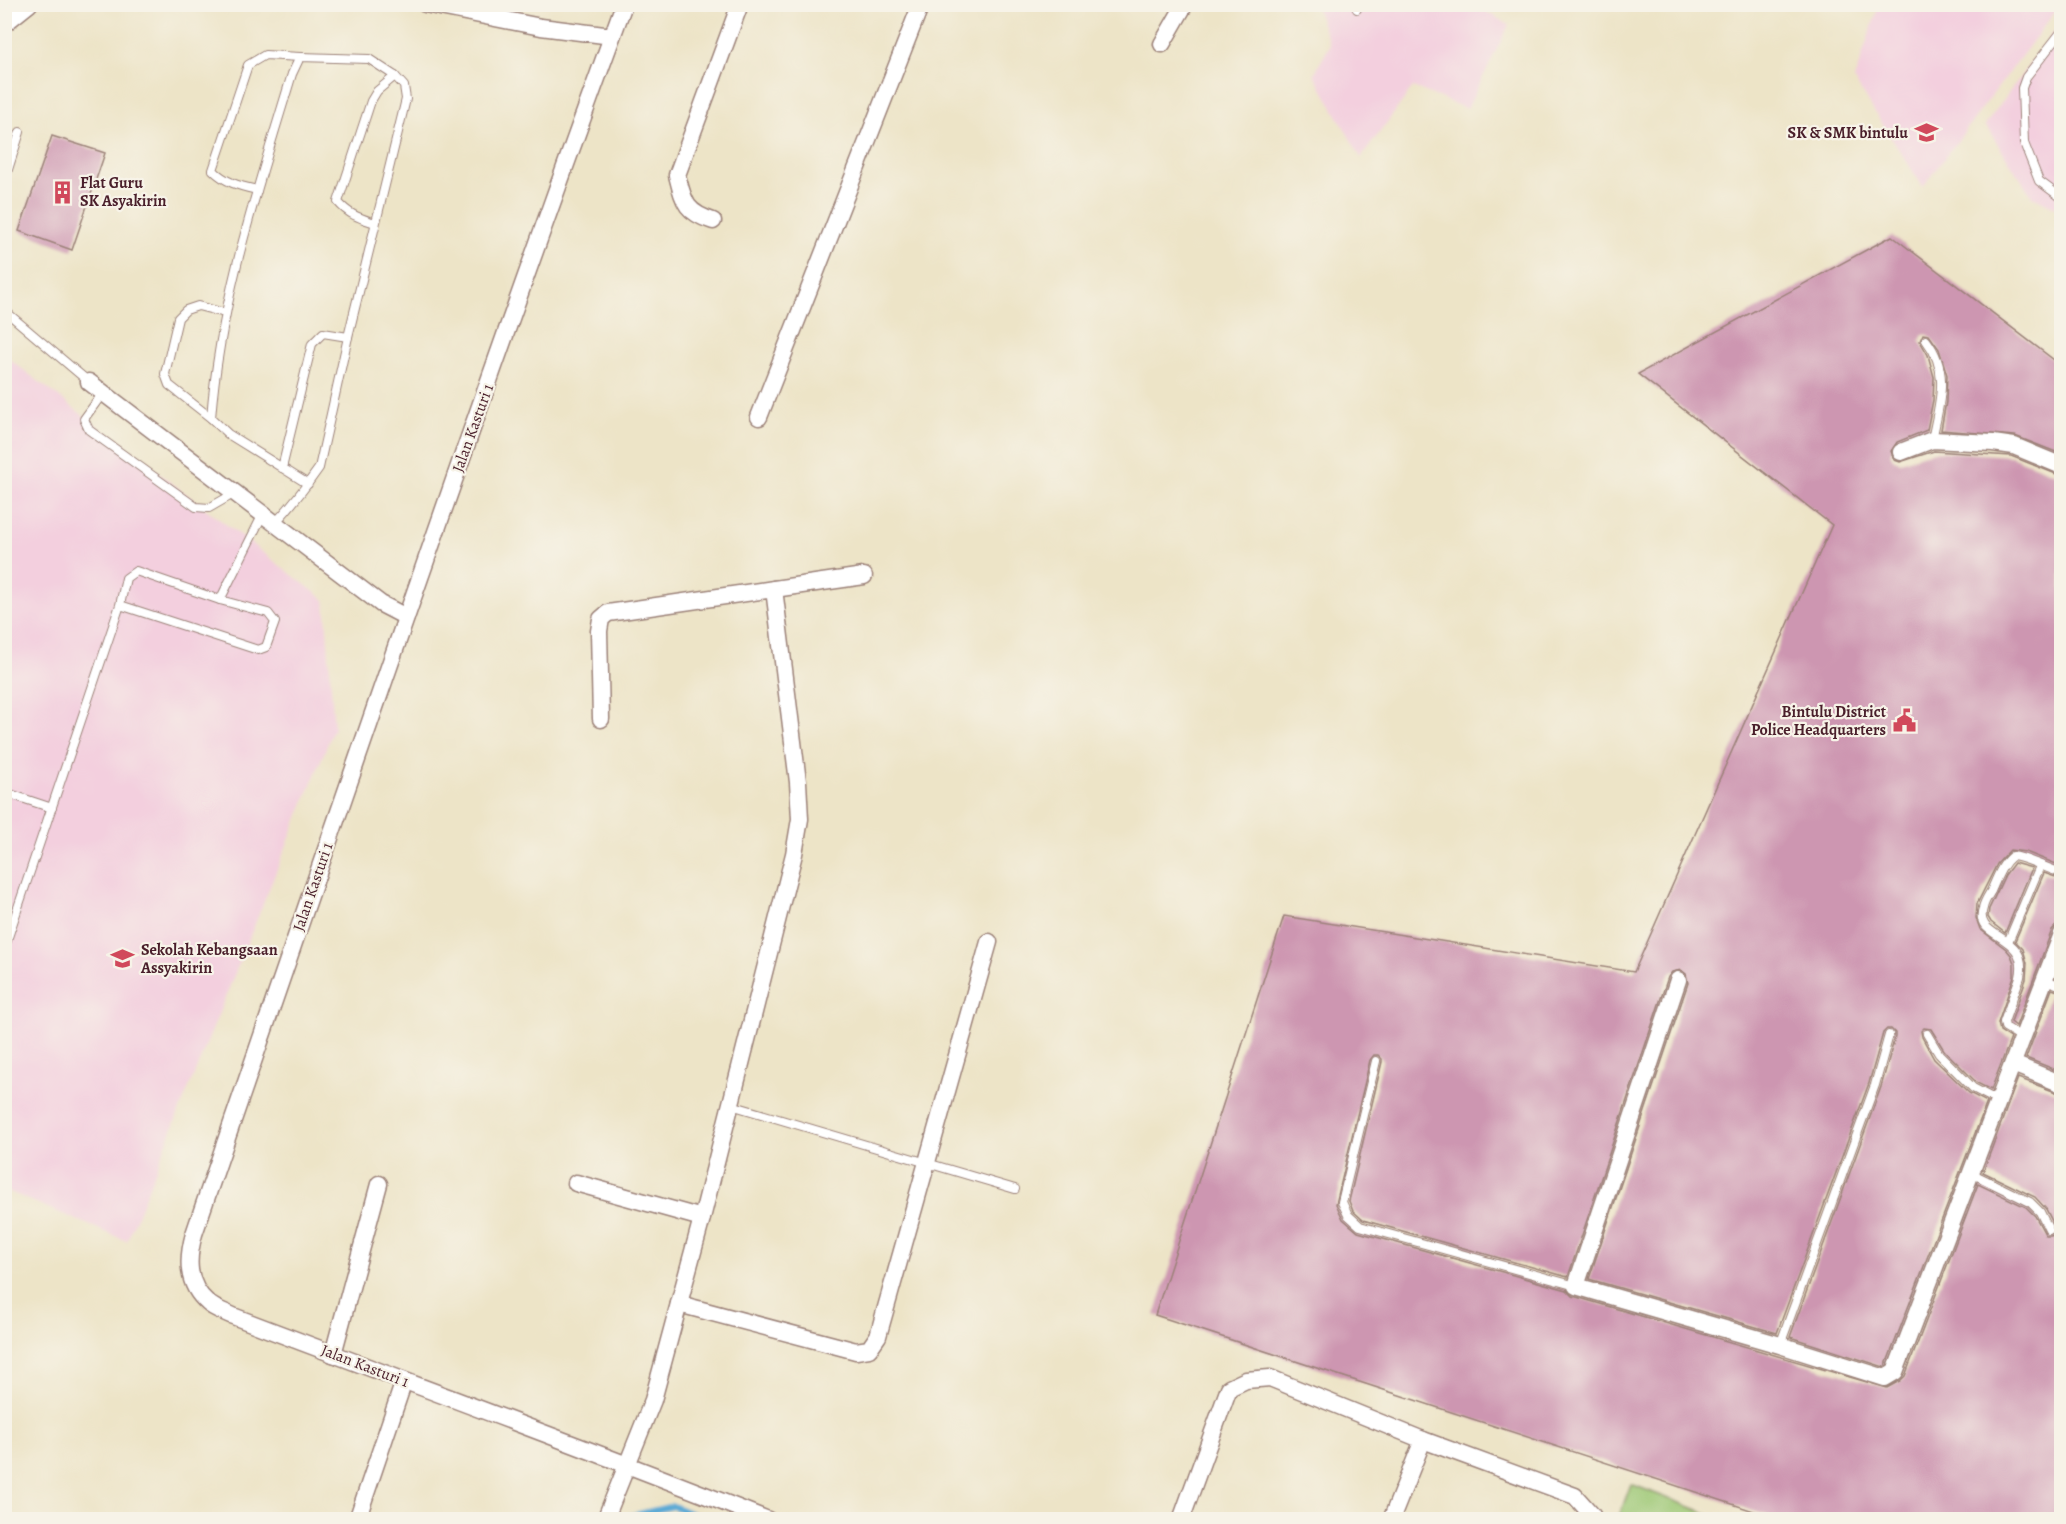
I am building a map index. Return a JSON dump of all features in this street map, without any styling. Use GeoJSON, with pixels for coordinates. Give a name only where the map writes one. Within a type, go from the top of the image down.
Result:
{"type":"FeatureCollection","features":[{"type":"Feature","properties":{"kind":"street"},"geometry":{"type":"LineString","coordinates":[[425,4],[541,27],[612,36]]}},
{"type":"Feature","properties":{"kind":"street","name":"Jalan Kasturi 1"},"geometry":{"type":"LineString","coordinates":[[624,4],[406,617],[189,1251],[189,1269],[193,1284],[208,1303],[233,1316],[768,1520]]}},
{"type":"Feature","properties":{"kind":"street"},"geometry":{"type":"LineString","coordinates":[[713,221],[694,215],[683,197],[677,176],[740,4]]}},
{"type":"Feature","properties":{"kind":"street"},"geometry":{"type":"LineString","coordinates":[[759,417],[921,4]]}},
{"type":"Feature","properties":{"kind":"street"},"geometry":{"type":"LineString","coordinates":[[1162,44],[1185,4]]}},
{"type":"Feature","properties":{"kind":"street"},"geometry":{"type":"LineString","coordinates":[[4,24],[22,7]]}},
{"type":"Feature","properties":{"kind":"street"},"geometry":{"type":"LineString","coordinates":[[89,382],[381,604],[406,617]]}},
{"type":"Feature","properties":{"kind":"street"},"geometry":{"type":"LineString","coordinates":[[1901,452],[1932,440],[1993,443],[2014,446],[2061,466]]}},
{"type":"Feature","properties":{"kind":"street"},"geometry":{"type":"LineString","coordinates":[[601,719],[599,631],[601,619],[608,613],[864,576]]}},
{"type":"Feature","properties":{"kind":"street"},"geometry":{"type":"LineString","coordinates":[[604,1520],[653,1400],[702,1218],[794,854],[800,819],[798,782],[774,589]]}},
{"type":"Feature","properties":{"kind":"street"},"geometry":{"type":"LineString","coordinates":[[1678,980],[1576,1286],[1885,1378],[1895,1372],[2061,934]]}},
{"type":"Feature","properties":{"kind":"street"},"geometry":{"type":"LineString","coordinates":[[679,1304],[856,1351],[869,1349],[878,1336],[989,942]]}},
{"type":"Feature","properties":{"kind":"street"},"geometry":{"type":"LineString","coordinates":[[2013,1064],[2061,1084]]}},
{"type":"Feature","properties":{"kind":"street"},"geometry":{"type":"LineString","coordinates":[[576,1183],[702,1218]]}},
{"type":"Feature","properties":{"kind":"street"},"geometry":{"type":"LineString","coordinates":[[333,1354],[379,1184]]}},
{"type":"Feature","properties":{"kind":"street"},"geometry":{"type":"LineString","coordinates":[[1181,1520],[1229,1388],[1246,1380],[1270,1378],[1423,1440],[1575,1497],[1592,1515],[1592,1520]]}},
{"type":"Feature","properties":{"kind":"street"},"geometry":{"type":"LineString","coordinates":[[357,1520],[404,1381]]}},
{"type":"Feature","properties":{"kind":"street"},"geometry":{"type":"LineString","coordinates":[[1391,1520],[1423,1440]]}},
{"type":"Feature","properties":{"kind":"lane"},"geometry":{"type":"LineString","coordinates":[[2061,31],[2026,77],[2022,88],[2024,143],[2039,181],[2061,198]]}},
{"type":"Feature","properties":{"kind":"lane"},"geometry":{"type":"LineString","coordinates":[[220,600],[269,519],[308,484],[319,468],[348,337],[406,99],[404,86],[395,76],[369,59],[265,55],[248,65],[213,170],[236,185],[257,190]]}},
{"type":"Feature","properties":{"kind":"lane"},"geometry":{"type":"LineString","coordinates":[[210,418],[225,313],[257,190],[292,74],[300,57]]}},
{"type":"Feature","properties":{"kind":"lane"},"geometry":{"type":"LineString","coordinates":[[375,223],[355,217],[338,202],[371,101],[377,91],[395,76]]}},
{"type":"Feature","properties":{"kind":"lane"},"geometry":{"type":"LineString","coordinates":[[4,182],[21,132]]}},
{"type":"Feature","properties":{"kind":"lane"},"geometry":{"type":"LineString","coordinates":[[225,313],[198,306],[186,310],[178,318],[165,374],[169,385],[228,434],[308,484]]}},
{"type":"Feature","properties":{"kind":"lane"},"geometry":{"type":"LineString","coordinates":[[4,310],[89,382]]}},
{"type":"Feature","properties":{"kind":"lane"},"geometry":{"type":"LineString","coordinates":[[282,468],[312,344],[323,333],[348,337]]}},
{"type":"Feature","properties":{"kind":"lane"},"geometry":{"type":"LineString","coordinates":[[1926,340],[1935,351],[1941,369],[1940,394],[1932,440]]}},
{"type":"Feature","properties":{"kind":"lane"},"geometry":{"type":"LineString","coordinates":[[104,393],[84,419],[89,430],[196,507],[209,508],[236,493]]}},
{"type":"Feature","properties":{"kind":"lane"},"geometry":{"type":"LineString","coordinates":[[4,950],[120,605],[126,578],[136,571],[220,600],[268,613],[275,622],[266,647],[258,650],[120,605]]}},
{"type":"Feature","properties":{"kind":"lane"},"geometry":{"type":"LineString","coordinates":[[4,792],[52,808]]}},
{"type":"Feature","properties":{"kind":"lane"},"geometry":{"type":"LineString","coordinates":[[2023,1038],[2005,1027],[2004,1022],[2022,971],[2019,954],[2015,947],[1986,928],[1982,920],[1982,909],[2004,863],[2012,856],[2061,873]]}},
{"type":"Feature","properties":{"kind":"lane"},"geometry":{"type":"LineString","coordinates":[[2008,942],[2040,866]]}},
{"type":"Feature","properties":{"kind":"lane"},"geometry":{"type":"LineString","coordinates":[[2044,980],[2061,986]]}},
{"type":"Feature","properties":{"kind":"lane"},"geometry":{"type":"LineString","coordinates":[[1927,1034],[1939,1054],[1973,1088],[1999,1102]]}},
{"type":"Feature","properties":{"kind":"lane"},"geometry":{"type":"LineString","coordinates":[[1780,1345],[1875,1085],[1889,1035]]}},
{"type":"Feature","properties":{"kind":"lane"},"geometry":{"type":"LineString","coordinates":[[1376,1061],[1342,1202],[1348,1215],[1360,1226],[1576,1286]]}},
{"type":"Feature","properties":{"kind":"lane"},"geometry":{"type":"LineString","coordinates":[[731,1105],[1015,1189]]}},
{"type":"Feature","properties":{"kind":"lane"},"geometry":{"type":"LineString","coordinates":[[1971,1173],[2030,1202],[2040,1212],[2049,1230]]}},
{"type":"Feature","properties":{"kind":"shaded area"},"geometry":{"type":"Polygon","coordinates":[[[1315,5],[1475,5],[1509,25],[1467,109],[1413,87],[1361,158],[1314,74],[1330,45],[1315,5]]]}},
{"type":"Feature","properties":{"kind":"shaded area","name":"SK & SMK bintulu"},"geometry":{"type":"Polygon","coordinates":[[[1879,5],[2060,5],[1923,187],[1854,80],[1879,5]]]}},
{"type":"Feature","properties":{"kind":"shaded area"},"geometry":{"type":"Polygon","coordinates":[[[2061,22],[2061,210],[2032,196],[1985,125],[2061,22]]]}},
{"type":"Feature","properties":{"kind":"shaded area","name":"Sekolah Kebangsaan Assyakirin"},"geometry":{"type":"Polygon","coordinates":[[[4,355],[325,600],[334,728],[127,1241],[5,1190],[4,355]]]}},
{"type":"Feature","properties":{"kind":"green space"},"geometry":{"type":"Polygon","coordinates":[[[1631,1484],[1721,1519],[1618,1519],[1631,1484]]]}},
{"type":"Feature","properties":{"kind":"building","name":"Flat Guru SK Asyakirin"},"geometry":{"type":"Polygon","coordinates":[[[52,136],[105,153],[72,250],[19,231],[52,136]]]}},
{"type":"Feature","properties":{"kind":"building","name":"Bintulu District Police Headquarters"},"geometry":{"type":"Polygon","coordinates":[[[1892,236],[2061,367],[2061,454],[2015,436],[1941,430],[1946,402],[1947,375],[1939,349],[1929,335],[1923,334],[1920,341],[1928,355],[1934,377],[1933,400],[1927,430],[1897,442],[1891,451],[1894,460],[1900,462],[1934,451],[2011,456],[2061,476],[2061,866],[2026,852],[2010,850],[1997,864],[1977,904],[1976,918],[1980,929],[2006,949],[2014,963],[2014,976],[1998,1023],[2000,1031],[2011,1038],[1991,1090],[1977,1083],[1944,1050],[1931,1029],[1924,1028],[1921,1031],[1934,1059],[1969,1093],[1987,1102],[1886,1365],[1884,1367],[1790,1337],[1881,1087],[1895,1037],[1891,1029],[1883,1033],[1869,1083],[1777,1333],[1589,1279],[1688,983],[1686,974],[1681,970],[1672,972],[1668,977],[1568,1277],[1363,1220],[1353,1211],[1349,1201],[1382,1062],[1378,1055],[1374,1055],[1370,1060],[1336,1204],[1343,1219],[1358,1232],[1567,1290],[1573,1296],[1887,1388],[1905,1376],[1978,1184],[2026,1207],[2035,1216],[2046,1236],[2055,1233],[2055,1227],[2046,1209],[2035,1197],[1983,1172],[2018,1078],[2061,1094],[2061,1520],[1781,1520],[1155,1315],[1284,916],[1634,972],[1832,525],[1638,374],[1892,236]]]}},
{"type":"Feature","properties":{"kind":"building"},"geometry":{"type":"Polygon","coordinates":[[[2014,863],[2032,868],[2005,933],[1991,922],[1988,917],[1989,909],[2005,875],[2014,863]]]}},
{"type":"Feature","properties":{"kind":"building"},"geometry":{"type":"Polygon","coordinates":[[[2044,873],[2061,879],[2061,924],[2052,930],[2016,1026],[2011,1022],[2026,979],[2027,963],[2023,949],[2015,941],[2044,873]]]}},
{"type":"Feature","properties":{"kind":"building"},"geometry":{"type":"Polygon","coordinates":[[[2052,989],[2061,992],[2061,1072],[2026,1058],[2052,989]]]}},
{"type":"Feature","properties":{"kind":"waterway"},"geometry":{"type":"LineString","coordinates":[[626,1520],[627,1517],[673,1506],[706,1520]]}},
{"type":"Feature","properties":{"kind":"place","name":"SK & SMK bintulu"},"geometry":{"type":"Point","coordinates":[1926,133]}},
{"type":"Feature","properties":{"kind":"place","name":"Flat Guru SK Asyakirin"},"geometry":{"type":"Point","coordinates":[62,192]}},
{"type":"Feature","properties":{"kind":"place","name":"Bintulu District Police Headquarters"},"geometry":{"type":"Point","coordinates":[1904,721]}},
{"type":"Feature","properties":{"kind":"place","name":"Sekolah Kebangsaan Assyakirin"},"geometry":{"type":"Point","coordinates":[123,959]}}]}
